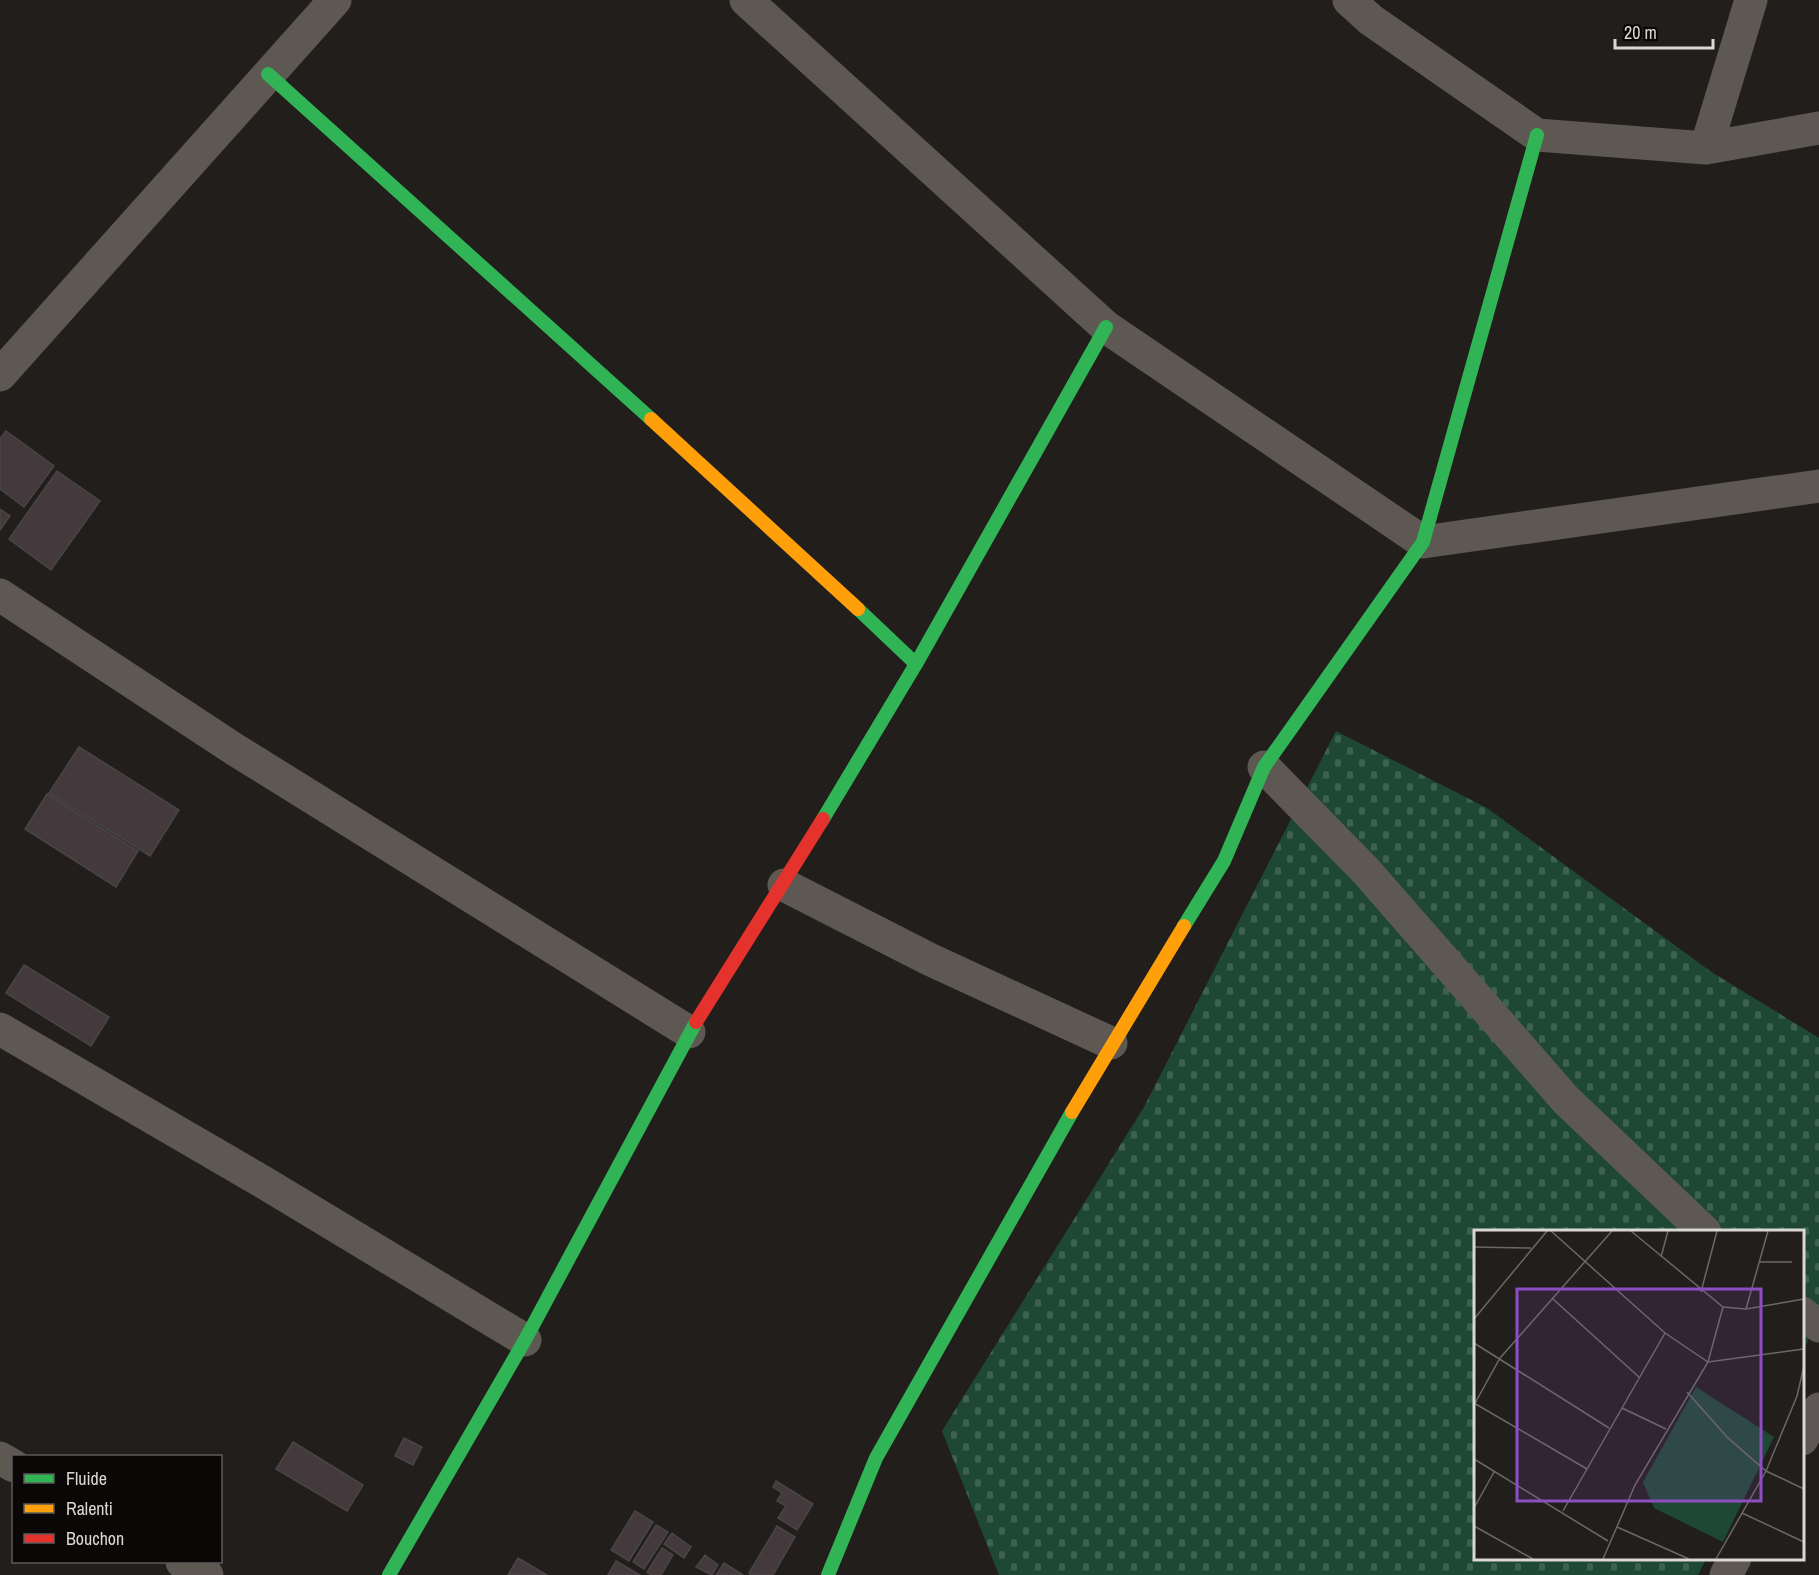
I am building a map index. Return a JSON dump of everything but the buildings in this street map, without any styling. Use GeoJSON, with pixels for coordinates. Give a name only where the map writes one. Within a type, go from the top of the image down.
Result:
{"type":"FeatureCollection","features":[{"type":"Feature","properties":{"kind":"street"},"geometry":{"type":"LineString","coordinates":[[0,375],[335,0]]}},
{"type":"Feature","properties":{"kind":"street"},"geometry":{"type":"LineString","coordinates":[[746,0],[1106,327],[1423,542],[1819,486]]}},
{"type":"Feature","properties":{"kind":"street"},"geometry":{"type":"LineString","coordinates":[[1706,148],[1751,0]]}},
{"type":"Feature","properties":{"kind":"street"},"geometry":{"type":"LineString","coordinates":[[1365,7],[1537,135],[1706,148],[1819,128]]}},
{"type":"Feature","properties":{"kind":"street"},"geometry":{"type":"LineString","coordinates":[[268,74],[720,480],[916,664]]}},
{"type":"Feature","properties":{"kind":"street"},"geometry":{"type":"LineString","coordinates":[[828,1575],[876,1458],[1111,1043],[1224,861],[1264,767],[1423,542],[1537,135]]}},
{"type":"Feature","properties":{"kind":"street"},"geometry":{"type":"LineString","coordinates":[[389,1575],[525,1340],[690,1032],[783,885],[916,664],[1106,327]]}},
{"type":"Feature","properties":{"kind":"street"},"geometry":{"type":"LineString","coordinates":[[0,595],[234,749],[690,1032]]}},
{"type":"Feature","properties":{"kind":"street"},"geometry":{"type":"LineString","coordinates":[[1264,767],[1366,871],[1566,1100],[1703,1230]]}},
{"type":"Feature","properties":{"kind":"street"},"geometry":{"type":"LineString","coordinates":[[783,885],[929,959],[1111,1043]]}},
{"type":"Feature","properties":{"kind":"street"},"geometry":{"type":"LineString","coordinates":[[0,1029],[263,1182],[525,1340]]}},
{"type":"Feature","properties":{"kind":"street"},"geometry":{"type":"LineString","coordinates":[[1804,1314],[1819,1326]]}},
{"type":"Feature","properties":{"kind":"street"},"geometry":{"type":"LineString","coordinates":[[1804,1437],[1819,1409]]}},
{"type":"Feature","properties":{"kind":"street"},"geometry":{"type":"LineString","coordinates":[[1726,1575],[1734,1560]]}},
{"type":"Feature","properties":{"kind":"street"},"geometry":{"type":"LineString","coordinates":[[185,1563],[207,1575]]}},
{"type":"Feature","properties":{"kind":"green space"},"geometry":{"type":"Polygon","coordinates":[[[1336,731],[1487,808],[1710,971],[1819,1038],[1819,1315],[1804,1350],[1804,1230],[1474,1230],[1474,1560],[1706,1560],[1698,1575],[999,1575],[942,1431],[1144,1107],[1336,731]]]}},
{"type":"Feature","properties":{"kind":"traffic: fast"},"geometry":{"type":"LineString","coordinates":[[268,74],[651,419]]}},
{"type":"Feature","properties":{"kind":"traffic: fast"},"geometry":{"type":"LineString","coordinates":[[1184,926],[1224,861],[1264,767],[1423,542],[1537,135]]}},
{"type":"Feature","properties":{"kind":"traffic: fast"},"geometry":{"type":"LineString","coordinates":[[823,819],[916,664],[1106,327]]}},
{"type":"Feature","properties":{"kind":"traffic: fast"},"geometry":{"type":"LineString","coordinates":[[858,609],[916,664]]}},
{"type":"Feature","properties":{"kind":"traffic: fast"},"geometry":{"type":"LineString","coordinates":[[389,1575],[525,1340],[696,1022]]}},
{"type":"Feature","properties":{"kind":"traffic: fast"},"geometry":{"type":"LineString","coordinates":[[828,1575],[876,1458],[1072,1112]]}},
{"type":"Feature","properties":{"kind":"traffic: slow"},"geometry":{"type":"LineString","coordinates":[[651,419],[858,609]]}},
{"type":"Feature","properties":{"kind":"traffic: slow"},"geometry":{"type":"LineString","coordinates":[[1072,1112],[1184,926]]}},
{"type":"Feature","properties":{"kind":"traffic: jam"},"geometry":{"type":"LineString","coordinates":[[696,1022],[823,819]]}}]}
